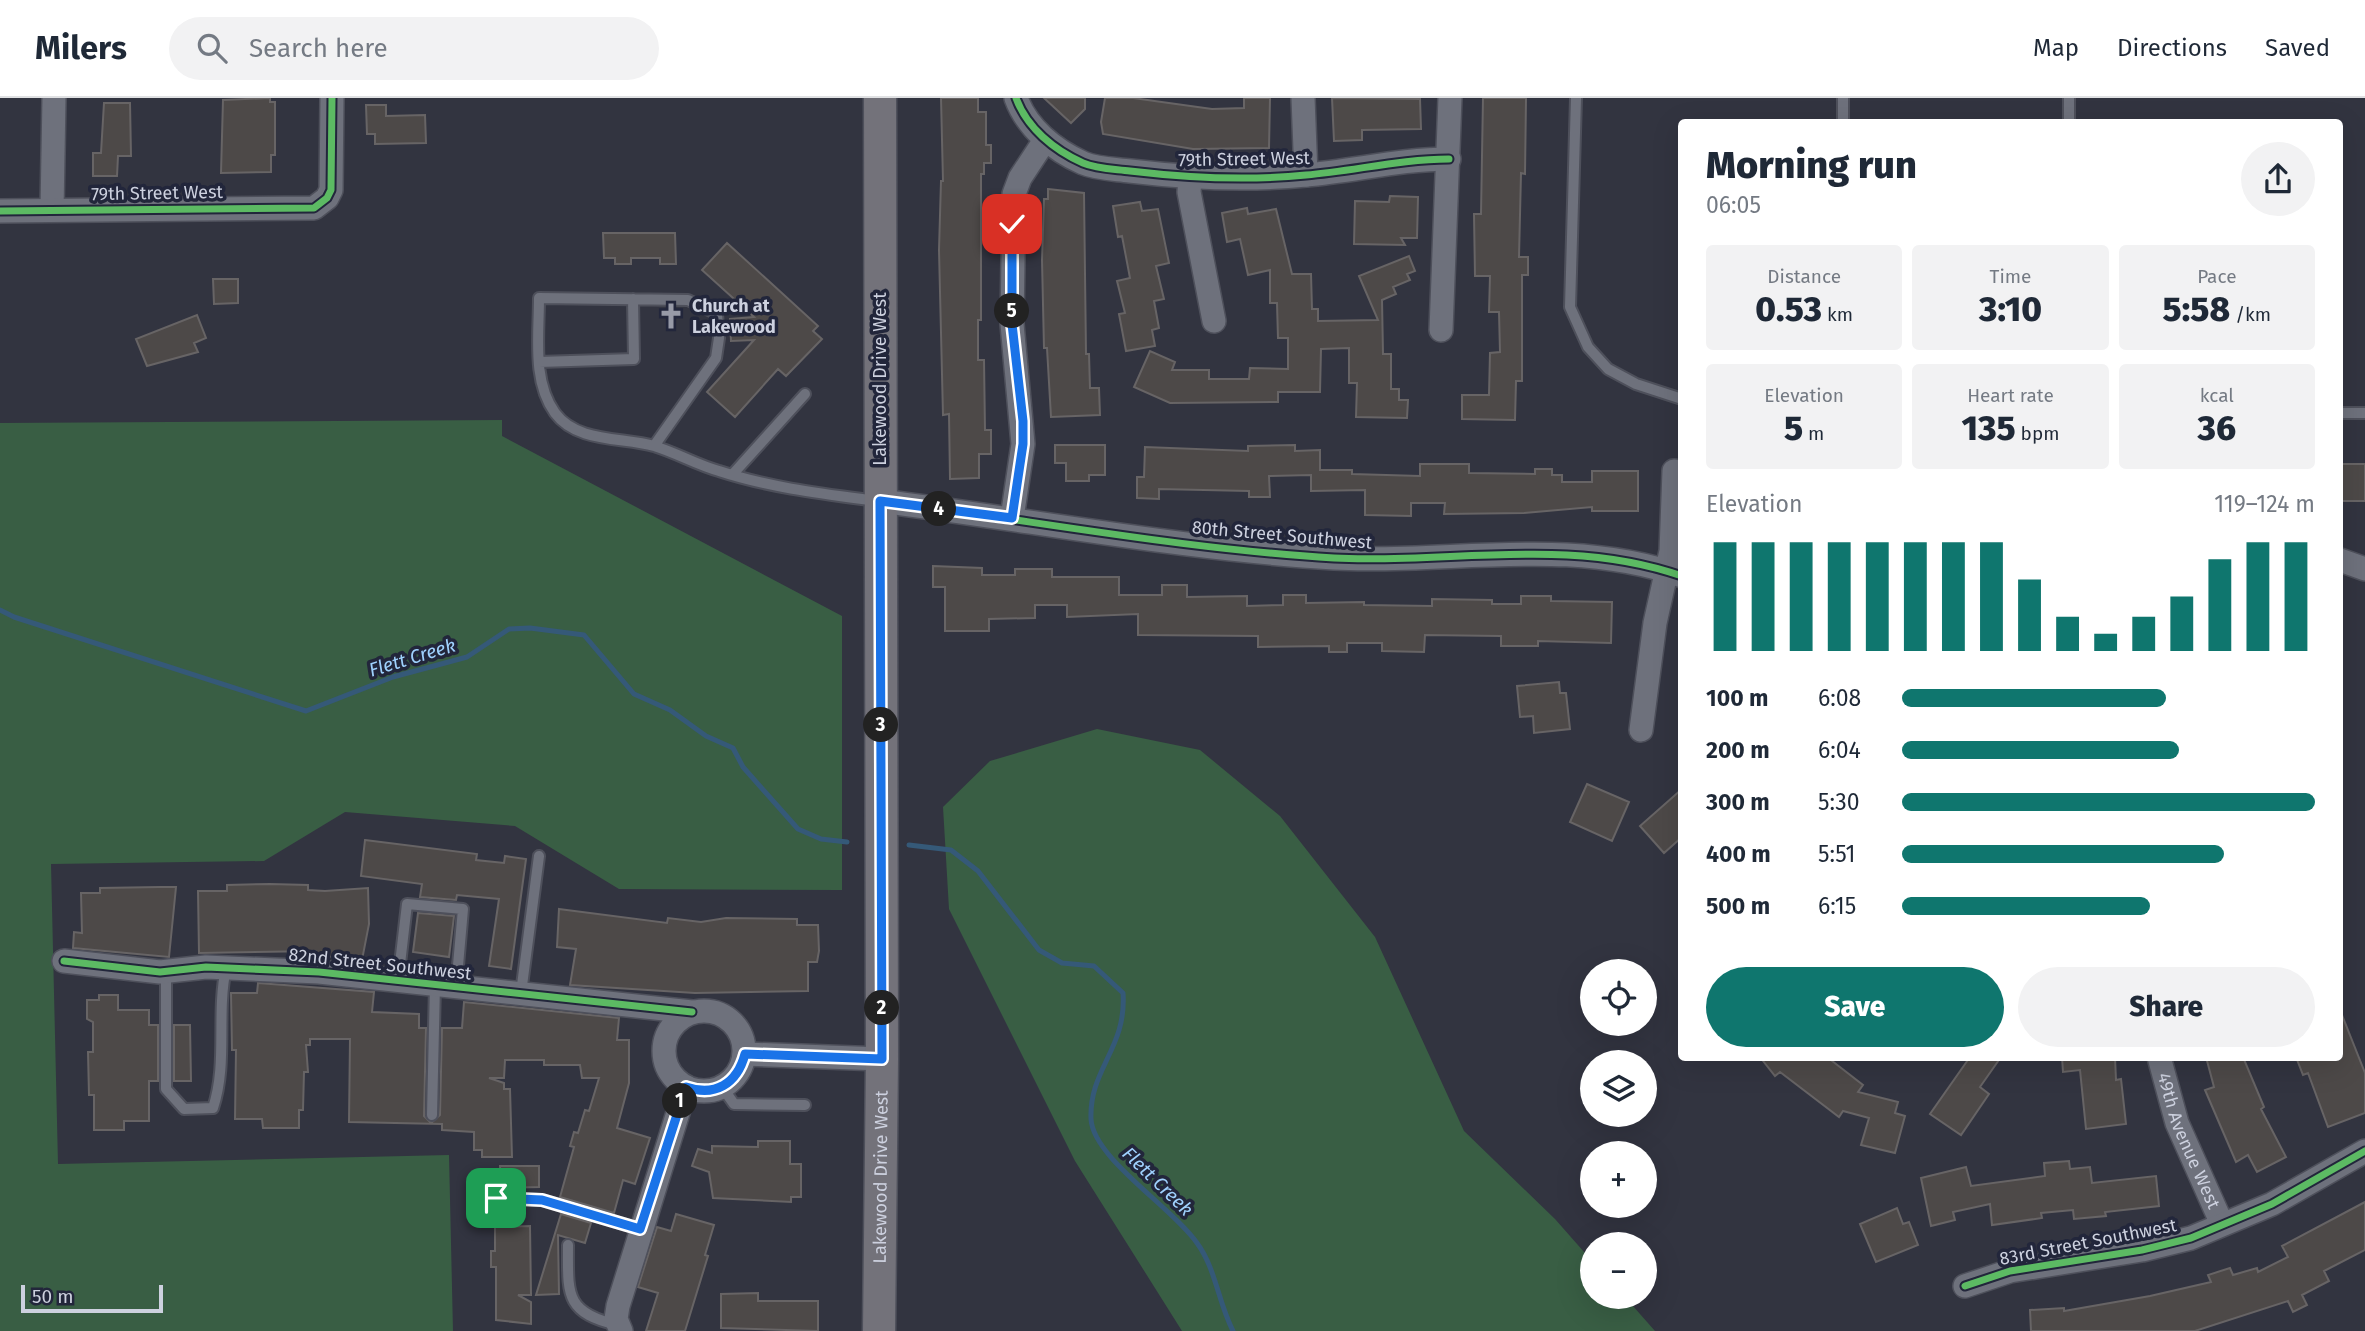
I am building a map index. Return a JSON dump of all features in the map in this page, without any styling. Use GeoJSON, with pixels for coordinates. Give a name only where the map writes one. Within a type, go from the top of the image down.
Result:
{"type":"FeatureCollection","features":[{"type":"Feature","properties":{"kind":"main road","name":"Lakewood Drive West"},"geometry":{"type":"LineString","coordinates":[[879,1331],[882,1059],[880,98]]}},
{"type":"Feature","properties":{"kind":"street"},"geometry":{"type":"LineString","coordinates":[[52,210],[54,98]]}},
{"type":"Feature","properties":{"kind":"street","name":"79th Street West"},"geometry":{"type":"LineString","coordinates":[[0,211],[314,208],[327,198],[331,190],[332,98]]}},
{"type":"Feature","properties":{"kind":"street"},"geometry":{"type":"LineString","coordinates":[[1012,518],[1023,444],[1012,324],[1014,194],[1020,178],[1045,141],[1020,111],[1016,98]]}},
{"type":"Feature","properties":{"kind":"street"},"geometry":{"type":"LineString","coordinates":[[1303,98],[1306,175]]}},
{"type":"Feature","properties":{"kind":"street"},"geometry":{"type":"LineString","coordinates":[[1441,330],[1450,98]]}},
{"type":"Feature","properties":{"kind":"street","name":"79th Street West"},"geometry":{"type":"LineString","coordinates":[[1045,141],[1084,163],[1190,178],[1306,175],[1425,159],[1449,159]]}},
{"type":"Feature","properties":{"kind":"street"},"geometry":{"type":"LineString","coordinates":[[1190,178],[1189,192],[1214,321]]}},
{"type":"Feature","properties":{"kind":"street"},"geometry":{"type":"LineString","coordinates":[[1641,730],[1645,687],[1674,573],[1674,471]]}},
{"type":"Feature","properties":{"kind":"street","name":"80th Street Southwest"},"geometry":{"type":"LineString","coordinates":[[880,501],[1138,538],[1332,558],[1392,560],[1509,552],[1560,553],[1674,573]]}},
{"type":"Feature","properties":{"kind":"street"},"geometry":{"type":"LineString","coordinates":[[2343,561],[2365,569]]}},
{"type":"Feature","properties":{"kind":"street","name":"82nd Street Southwest"},"geometry":{"type":"LineString","coordinates":[[64,961],[166,971],[226,968],[318,972],[692,1012]]}},
{"type":"Feature","properties":{"kind":"street"},"geometry":{"type":"LineString","coordinates":[[705,1010],[730,1019],[744,1041],[745,1054],[734,1079],[722,1087],[698,1091],[686,1087],[667,1067],[665,1040],[680,1018],[705,1010]]}},
{"type":"Feature","properties":{"kind":"street"},"geometry":{"type":"LineString","coordinates":[[745,1054],[882,1059]]}},
{"type":"Feature","properties":{"kind":"street","name":"49th Avenue West"},"geometry":{"type":"LineString","coordinates":[[2160,1061],[2176,1123],[2222,1224]]}},
{"type":"Feature","properties":{"kind":"street"},"geometry":{"type":"LineString","coordinates":[[619,1328],[618,1306],[686,1087]]}},
{"type":"Feature","properties":{"kind":"street","name":"83rd Street Southwest"},"geometry":{"type":"LineString","coordinates":[[1965,1286],[2010,1271],[2142,1250],[2191,1238],[2272,1204],[2365,1151]]}},
{"type":"Feature","properties":{"kind":"lane"},"geometry":{"type":"LineString","coordinates":[[1576,98],[1570,307],[1588,347],[1608,369],[1636,384],[1678,398]]}},
{"type":"Feature","properties":{"kind":"lane"},"geometry":{"type":"LineString","coordinates":[[1843,98],[1843,119]]}},
{"type":"Feature","properties":{"kind":"lane"},"geometry":{"type":"LineString","coordinates":[[2069,98],[2069,119]]}},
{"type":"Feature","properties":{"kind":"lane"},"geometry":{"type":"LineString","coordinates":[[654,446],[716,358],[719,338],[717,314],[688,300],[539,298],[539,362],[542,389],[556,415],[574,429],[606,438],[654,446],[732,475],[803,492],[880,501]]}},
{"type":"Feature","properties":{"kind":"lane"},"geometry":{"type":"LineString","coordinates":[[539,362],[634,359],[633,299]]}},
{"type":"Feature","properties":{"kind":"lane"},"geometry":{"type":"LineString","coordinates":[[732,475],[805,394]]}},
{"type":"Feature","properties":{"kind":"lane"},"geometry":{"type":"LineString","coordinates":[[2343,413],[2365,413]]}},
{"type":"Feature","properties":{"kind":"lane"},"geometry":{"type":"LineString","coordinates":[[521,993],[539,856]]}},
{"type":"Feature","properties":{"kind":"lane"},"geometry":{"type":"LineString","coordinates":[[398,981],[407,904],[463,909],[445,987],[432,1115]]}},
{"type":"Feature","properties":{"kind":"lane"},"geometry":{"type":"LineString","coordinates":[[166,971],[166,1089],[184,1109],[213,1108],[221,1085],[220,995],[226,968]]}},
{"type":"Feature","properties":{"kind":"lane"},"geometry":{"type":"LineString","coordinates":[[722,1087],[734,1104],[805,1105]]}},
{"type":"Feature","properties":{"kind":"lane"},"geometry":{"type":"LineString","coordinates":[[496,1198],[542,1200],[640,1229]]}},
{"type":"Feature","properties":{"kind":"lane"},"geometry":{"type":"LineString","coordinates":[[568,1245],[571,1301],[597,1321],[619,1328]]}},
{"type":"Feature","properties":{"kind":"green space"},"geometry":{"type":"Polygon","coordinates":[[[502,420],[502,436],[842,616],[842,890],[619,889],[515,826],[345,812],[264,861],[51,864],[58,1164],[449,1155],[453,1331],[0,1331],[0,423],[502,420]]]}},
{"type":"Feature","properties":{"kind":"green space"},"geometry":{"type":"Polygon","coordinates":[[[1097,729],[1200,750],[1280,816],[1375,937],[1464,1131],[1555,1219],[1580,1247],[1580,1309],[1636,1309],[1655,1331],[1182,1331],[1075,1161],[949,909],[943,807],[990,761],[1097,729]]]}},
{"type":"Feature","properties":{"kind":"building"},"geometry":{"type":"Polygon","coordinates":[[[270,98],[270,102],[275,102],[275,155],[271,155],[271,172],[221,173],[223,100],[270,98]]]}},
{"type":"Feature","properties":{"kind":"building"},"geometry":{"type":"Polygon","coordinates":[[[941,98],[978,98],[978,112],[986,112],[986,145],[991,145],[991,163],[984,163],[984,174],[981,174],[981,320],[978,320],[978,360],[984,360],[985,430],[991,430],[991,454],[979,454],[979,478],[950,479],[949,414],[943,415],[939,250],[943,181],[941,98]]]}},
{"type":"Feature","properties":{"kind":"building"},"geometry":{"type":"Polygon","coordinates":[[[1044,98],[1085,98],[1085,109],[1071,123],[1044,98]]]}},
{"type":"Feature","properties":{"kind":"building"},"geometry":{"type":"Polygon","coordinates":[[[1105,98],[1133,98],[1212,109],[1244,108],[1244,98],[1270,98],[1269,148],[1193,149],[1103,134],[1101,122],[1105,98]]]}},
{"type":"Feature","properties":{"kind":"building"},"geometry":{"type":"Polygon","coordinates":[[[1332,98],[1420,99],[1421,129],[1362,130],[1362,140],[1334,141],[1332,98]]]}},
{"type":"Feature","properties":{"kind":"building"},"geometry":{"type":"Polygon","coordinates":[[[1483,98],[1526,98],[1525,174],[1521,173],[1519,257],[1528,257],[1528,275],[1522,275],[1522,381],[1516,381],[1515,420],[1462,419],[1462,395],[1489,395],[1490,353],[1500,352],[1499,312],[1489,312],[1490,276],[1475,276],[1474,214],[1481,214],[1483,98]]]}},
{"type":"Feature","properties":{"kind":"building"},"geometry":{"type":"Polygon","coordinates":[[[104,103],[130,103],[131,156],[118,156],[117,176],[93,176],[93,153],[101,153],[104,103]]]}},
{"type":"Feature","properties":{"kind":"building"},"geometry":{"type":"Polygon","coordinates":[[[366,105],[386,105],[386,116],[425,115],[426,143],[375,144],[375,134],[367,134],[366,105]]]}},
{"type":"Feature","properties":{"kind":"building"},"geometry":{"type":"Polygon","coordinates":[[[1048,189],[1084,193],[1086,354],[1089,354],[1090,388],[1099,388],[1100,415],[1051,417],[1047,348],[1044,348],[1042,260],[1044,199],[1048,199],[1048,189]]]}},
{"type":"Feature","properties":{"kind":"building"},"geometry":{"type":"Polygon","coordinates":[[[1390,196],[1418,197],[1417,238],[1401,238],[1405,245],[1354,244],[1355,201],[1389,202],[1390,196]]]}},
{"type":"Feature","properties":{"kind":"building"},"geometry":{"type":"Polygon","coordinates":[[[1140,202],[1142,211],[1158,209],[1169,263],[1156,266],[1164,299],[1154,301],[1159,328],[1152,330],[1155,346],[1126,351],[1119,314],[1125,313],[1117,281],[1130,278],[1122,236],[1118,237],[1113,206],[1140,202]]]}},
{"type":"Feature","properties":{"kind":"building"},"geometry":{"type":"Polygon","coordinates":[[[1247,208],[1248,214],[1276,209],[1292,274],[1311,274],[1312,309],[1318,309],[1318,321],[1378,320],[1359,276],[1409,256],[1415,271],[1407,274],[1410,280],[1393,287],[1396,294],[1382,300],[1383,354],[1391,354],[1391,389],[1399,389],[1399,400],[1408,400],[1407,418],[1356,417],[1357,383],[1349,383],[1349,348],[1321,349],[1320,392],[1278,392],[1278,402],[1170,403],[1134,387],[1150,351],[1175,362],[1172,370],[1209,370],[1209,379],[1249,379],[1250,368],[1288,369],[1288,338],[1278,338],[1277,303],[1270,303],[1270,270],[1248,275],[1240,239],[1227,242],[1222,213],[1247,208]]]}},
{"type":"Feature","properties":{"kind":"building"},"geometry":{"type":"Polygon","coordinates":[[[603,233],[675,233],[676,264],[660,264],[660,258],[631,258],[631,264],[615,264],[615,258],[604,258],[603,233]]]}},
{"type":"Feature","properties":{"kind":"building"},"geometry":{"type":"Polygon","coordinates":[[[727,243],[818,326],[813,331],[822,339],[786,376],[778,369],[735,417],[707,392],[754,340],[731,341],[730,319],[754,317],[702,270],[727,243]]]}},
{"type":"Feature","properties":{"kind":"building"},"geometry":{"type":"Polygon","coordinates":[[[213,279],[238,279],[238,303],[214,304],[213,279]]]}},
{"type":"Feature","properties":{"kind":"building"},"geometry":{"type":"Polygon","coordinates":[[[197,315],[206,338],[194,343],[198,352],[147,366],[136,339],[197,315]]]}},
{"type":"Feature","properties":{"kind":"building"},"geometry":{"type":"Polygon","coordinates":[[[1055,445],[1105,445],[1105,475],[1089,475],[1089,481],[1066,481],[1066,463],[1055,463],[1055,445]]]}},
{"type":"Feature","properties":{"kind":"building"},"geometry":{"type":"Polygon","coordinates":[[[1295,445],[1295,451],[1320,450],[1320,470],[1352,470],[1352,474],[1420,476],[1420,464],[1469,464],[1469,473],[1535,474],[1535,469],[1552,469],[1552,475],[1562,475],[1562,482],[1592,482],[1592,471],[1638,471],[1638,511],[1592,511],[1592,507],[1524,513],[1444,514],[1445,503],[1411,503],[1411,516],[1365,515],[1365,490],[1311,491],[1311,475],[1269,476],[1270,497],[1249,497],[1249,491],[1159,489],[1159,499],[1137,498],[1137,477],[1144,477],[1145,447],[1248,451],[1248,446],[1295,445]]]}},
{"type":"Feature","properties":{"kind":"building"},"geometry":{"type":"Polygon","coordinates":[[[2343,464],[2365,464],[2365,501],[2343,501],[2343,464]]]}},
{"type":"Feature","properties":{"kind":"building"},"geometry":{"type":"Polygon","coordinates":[[[933,566],[982,568],[982,575],[1015,575],[1015,569],[1052,569],[1052,577],[1119,577],[1119,595],[1162,595],[1162,585],[1187,585],[1187,597],[1247,596],[1247,606],[1283,605],[1283,595],[1306,595],[1306,603],[1364,602],[1364,605],[1432,606],[1432,599],[1492,600],[1492,604],[1521,604],[1521,596],[1551,596],[1551,601],[1612,602],[1611,643],[1538,641],[1538,646],[1501,646],[1501,636],[1425,635],[1424,652],[1382,651],[1382,643],[1347,643],[1347,652],[1329,652],[1329,646],[1258,647],[1258,636],[1138,635],[1138,614],[1067,617],[1067,605],[1035,605],[1035,618],[989,619],[989,631],[945,631],[945,587],[933,587],[933,566]]]}},
{"type":"Feature","properties":{"kind":"building"},"geometry":{"type":"Polygon","coordinates":[[[1559,682],[1560,693],[1566,693],[1570,729],[1534,733],[1533,716],[1520,717],[1517,686],[1559,682]]]}},
{"type":"Feature","properties":{"kind":"building"},"geometry":{"type":"Polygon","coordinates":[[[1587,784],[1629,802],[1612,841],[1570,822],[1587,784]]]}},
{"type":"Feature","properties":{"kind":"building"},"geometry":{"type":"Polygon","coordinates":[[[1678,793],[1678,841],[1664,853],[1640,826],[1678,793]]]}},
{"type":"Feature","properties":{"kind":"building"},"geometry":{"type":"Polygon","coordinates":[[[365,840],[477,854],[476,860],[504,863],[505,856],[526,859],[511,969],[489,966],[499,899],[457,895],[456,900],[420,897],[422,884],[361,876],[365,840]]]}},
{"type":"Feature","properties":{"kind":"building"},"geometry":{"type":"Polygon","coordinates":[[[227,885],[308,885],[308,890],[325,891],[368,888],[369,924],[362,960],[316,955],[316,951],[199,953],[198,891],[227,891],[227,885]]]}},
{"type":"Feature","properties":{"kind":"building"},"geometry":{"type":"Polygon","coordinates":[[[176,887],[169,957],[73,948],[74,932],[82,933],[81,893],[100,893],[100,888],[176,887]]]}},
{"type":"Feature","properties":{"kind":"building"},"geometry":{"type":"Polygon","coordinates":[[[559,909],[667,923],[668,918],[701,922],[726,918],[797,919],[797,925],[818,925],[817,962],[808,962],[808,991],[695,993],[570,985],[576,949],[557,947],[559,909]]]}},
{"type":"Feature","properties":{"kind":"building"},"geometry":{"type":"Polygon","coordinates":[[[418,913],[454,916],[449,957],[413,952],[418,913]]]}},
{"type":"Feature","properties":{"kind":"building"},"geometry":{"type":"Polygon","coordinates":[[[258,983],[374,992],[372,1012],[419,1014],[419,1028],[426,1028],[424,1116],[431,1123],[440,1115],[442,1028],[462,1028],[464,1002],[619,1018],[617,1040],[629,1040],[629,1083],[617,1128],[650,1138],[635,1184],[623,1180],[614,1213],[560,1197],[574,1147],[570,1146],[574,1132],[578,1133],[585,1110],[589,1111],[599,1078],[582,1078],[580,1065],[544,1065],[544,1060],[505,1060],[504,1078],[489,1078],[504,1083],[504,1089],[510,1089],[512,1157],[482,1157],[482,1150],[474,1150],[474,1132],[442,1130],[442,1124],[349,1122],[350,1039],[310,1039],[310,1045],[306,1045],[308,1072],[304,1072],[303,1110],[299,1110],[299,1128],[263,1128],[262,1119],[235,1119],[236,1050],[232,1050],[231,993],[257,993],[258,983]]]}},
{"type":"Feature","properties":{"kind":"building"},"geometry":{"type":"Polygon","coordinates":[[[99,995],[118,995],[118,1010],[149,1010],[149,1025],[158,1025],[158,1081],[149,1081],[149,1121],[124,1121],[124,1130],[94,1130],[94,1095],[89,1095],[88,1052],[93,1052],[93,1022],[87,1019],[87,1000],[99,1000],[99,995]]]}},
{"type":"Feature","properties":{"kind":"building"},"geometry":{"type":"Polygon","coordinates":[[[2343,1018],[2365,1073],[2365,1113],[2328,1127],[2308,1073],[2303,1075],[2298,1061],[2343,1061],[2343,1018]]]}},
{"type":"Feature","properties":{"kind":"building"},"geometry":{"type":"Polygon","coordinates":[[[174,1025],[190,1025],[191,1081],[174,1081],[174,1025]]]}},
{"type":"Feature","properties":{"kind":"building"},"geometry":{"type":"Polygon","coordinates":[[[1763,1061],[1832,1061],[1863,1085],[1858,1092],[1898,1102],[1895,1113],[1905,1116],[1895,1153],[1861,1145],[1869,1118],[1843,1111],[1839,1117],[1780,1072],[1775,1076],[1763,1061]]]}},
{"type":"Feature","properties":{"kind":"building"},"geometry":{"type":"Polygon","coordinates":[[[1967,1061],[1998,1061],[1980,1087],[1989,1094],[1961,1135],[1930,1114],[1967,1061]]]}},
{"type":"Feature","properties":{"kind":"building"},"geometry":{"type":"Polygon","coordinates":[[[2062,1061],[2115,1061],[2116,1080],[2121,1079],[2126,1124],[2086,1129],[2080,1070],[2063,1072],[2062,1061]]]}},
{"type":"Feature","properties":{"kind":"building"},"geometry":{"type":"Polygon","coordinates":[[[2207,1061],[2245,1061],[2264,1107],[2261,1109],[2286,1157],[2257,1172],[2248,1155],[2236,1162],[2205,1090],[2214,1087],[2207,1061]]]}},
{"type":"Feature","properties":{"kind":"building"},"geometry":{"type":"Polygon","coordinates":[[[758,1141],[790,1141],[790,1164],[801,1164],[801,1197],[791,1197],[791,1202],[713,1198],[709,1172],[692,1166],[698,1149],[712,1153],[712,1146],[758,1147],[758,1141]]]}},
{"type":"Feature","properties":{"kind":"building"},"geometry":{"type":"Polygon","coordinates":[[[2069,1161],[2070,1169],[2090,1167],[2092,1183],[2156,1176],[2159,1206],[2105,1212],[2106,1216],[2074,1219],[2073,1210],[2041,1213],[2042,1218],[1992,1225],[1990,1204],[1953,1212],[1955,1220],[1931,1226],[1921,1178],[1966,1167],[1971,1186],[2045,1176],[2044,1163],[2069,1161]]]}},
{"type":"Feature","properties":{"kind":"building"},"geometry":{"type":"Polygon","coordinates":[[[500,1166],[539,1166],[539,1187],[501,1188],[500,1166]]]}},
{"type":"Feature","properties":{"kind":"building"},"geometry":{"type":"Polygon","coordinates":[[[2365,1202],[2365,1250],[2324,1271],[2329,1281],[2302,1295],[2307,1305],[2293,1312],[2288,1301],[2195,1331],[2031,1331],[2030,1310],[2064,1308],[2064,1311],[2150,1296],[2211,1282],[2208,1275],[2230,1268],[2233,1275],[2257,1268],[2258,1272],[2288,1257],[2282,1246],[2365,1202]]]}},
{"type":"Feature","properties":{"kind":"building"},"geometry":{"type":"Polygon","coordinates":[[[1897,1208],[1903,1224],[1909,1222],[1918,1245],[1876,1262],[1860,1224],[1897,1208]]]}},
{"type":"Feature","properties":{"kind":"building"},"geometry":{"type":"Polygon","coordinates":[[[561,1214],[591,1223],[585,1243],[558,1235],[559,1294],[536,1295],[561,1214]]]}},
{"type":"Feature","properties":{"kind":"building"},"geometry":{"type":"Polygon","coordinates":[[[676,1214],[714,1225],[705,1255],[708,1256],[685,1331],[646,1331],[658,1293],[638,1287],[657,1227],[671,1231],[676,1214]]]}},
{"type":"Feature","properties":{"kind":"building"},"geometry":{"type":"Polygon","coordinates":[[[530,1226],[531,1295],[518,1295],[531,1302],[531,1324],[496,1320],[496,1267],[491,1267],[491,1251],[495,1251],[495,1227],[530,1226]]]}},
{"type":"Feature","properties":{"kind":"building"},"geometry":{"type":"Polygon","coordinates":[[[758,1293],[758,1301],[818,1301],[818,1331],[721,1328],[721,1294],[758,1293]]]}},
{"type":"Feature","properties":{"kind":"waterway","name":"Flett Creek"},"geometry":{"type":"LineString","coordinates":[[0,610],[14,617],[306,711],[393,677],[467,657],[509,629],[530,628],[584,635],[634,694],[670,710],[706,736],[733,748],[743,767],[798,829],[821,839],[847,842]]}},
{"type":"Feature","properties":{"kind":"waterway","name":"Flett Creek"},"geometry":{"type":"LineString","coordinates":[[909,845],[951,850],[978,871],[1039,950],[1062,963],[1094,966],[1123,993],[1119,1029],[1092,1101],[1091,1119],[1095,1134],[1119,1166],[1171,1214],[1197,1243],[1209,1264],[1233,1331]]}},
{"type":"Feature","properties":{"kind":"cycle path"},"geometry":{"type":"LineString","coordinates":[[0,211],[314,208],[327,198],[331,190],[332,98]]}},
{"type":"Feature","properties":{"kind":"cycle path"},"geometry":{"type":"LineString","coordinates":[[1016,98],[1027,119],[1052,145],[1083,163],[1106,168],[1196,177],[1262,178],[1449,159]]}},
{"type":"Feature","properties":{"kind":"cycle path"},"geometry":{"type":"LineString","coordinates":[[880,501],[1163,541],[1277,554],[1378,559],[1552,554],[1639,564],[1678,575]]}},
{"type":"Feature","properties":{"kind":"cycle path"},"geometry":{"type":"LineString","coordinates":[[64,961],[160,972],[206,967],[319,972],[692,1012]]}},
{"type":"Feature","properties":{"kind":"cycle path"},"geometry":{"type":"LineString","coordinates":[[1965,1286],[2010,1271],[2142,1250],[2191,1238],[2272,1204],[2365,1151]]}},
{"type":"Feature","properties":{"kind":"place","name":"Church at Lakewood"},"geometry":{"type":"Point","coordinates":[671,316]}},
{"type":"Feature","properties":{"kind":"route"},"geometry":{"type":"LineString","coordinates":[[496,1198],[542,1200],[640,1229],[686,1087],[698,1091],[722,1087],[734,1079],[745,1054],[882,1059],[880,501],[1012,518],[1023,444],[1012,324],[1012,224]]}}]}
